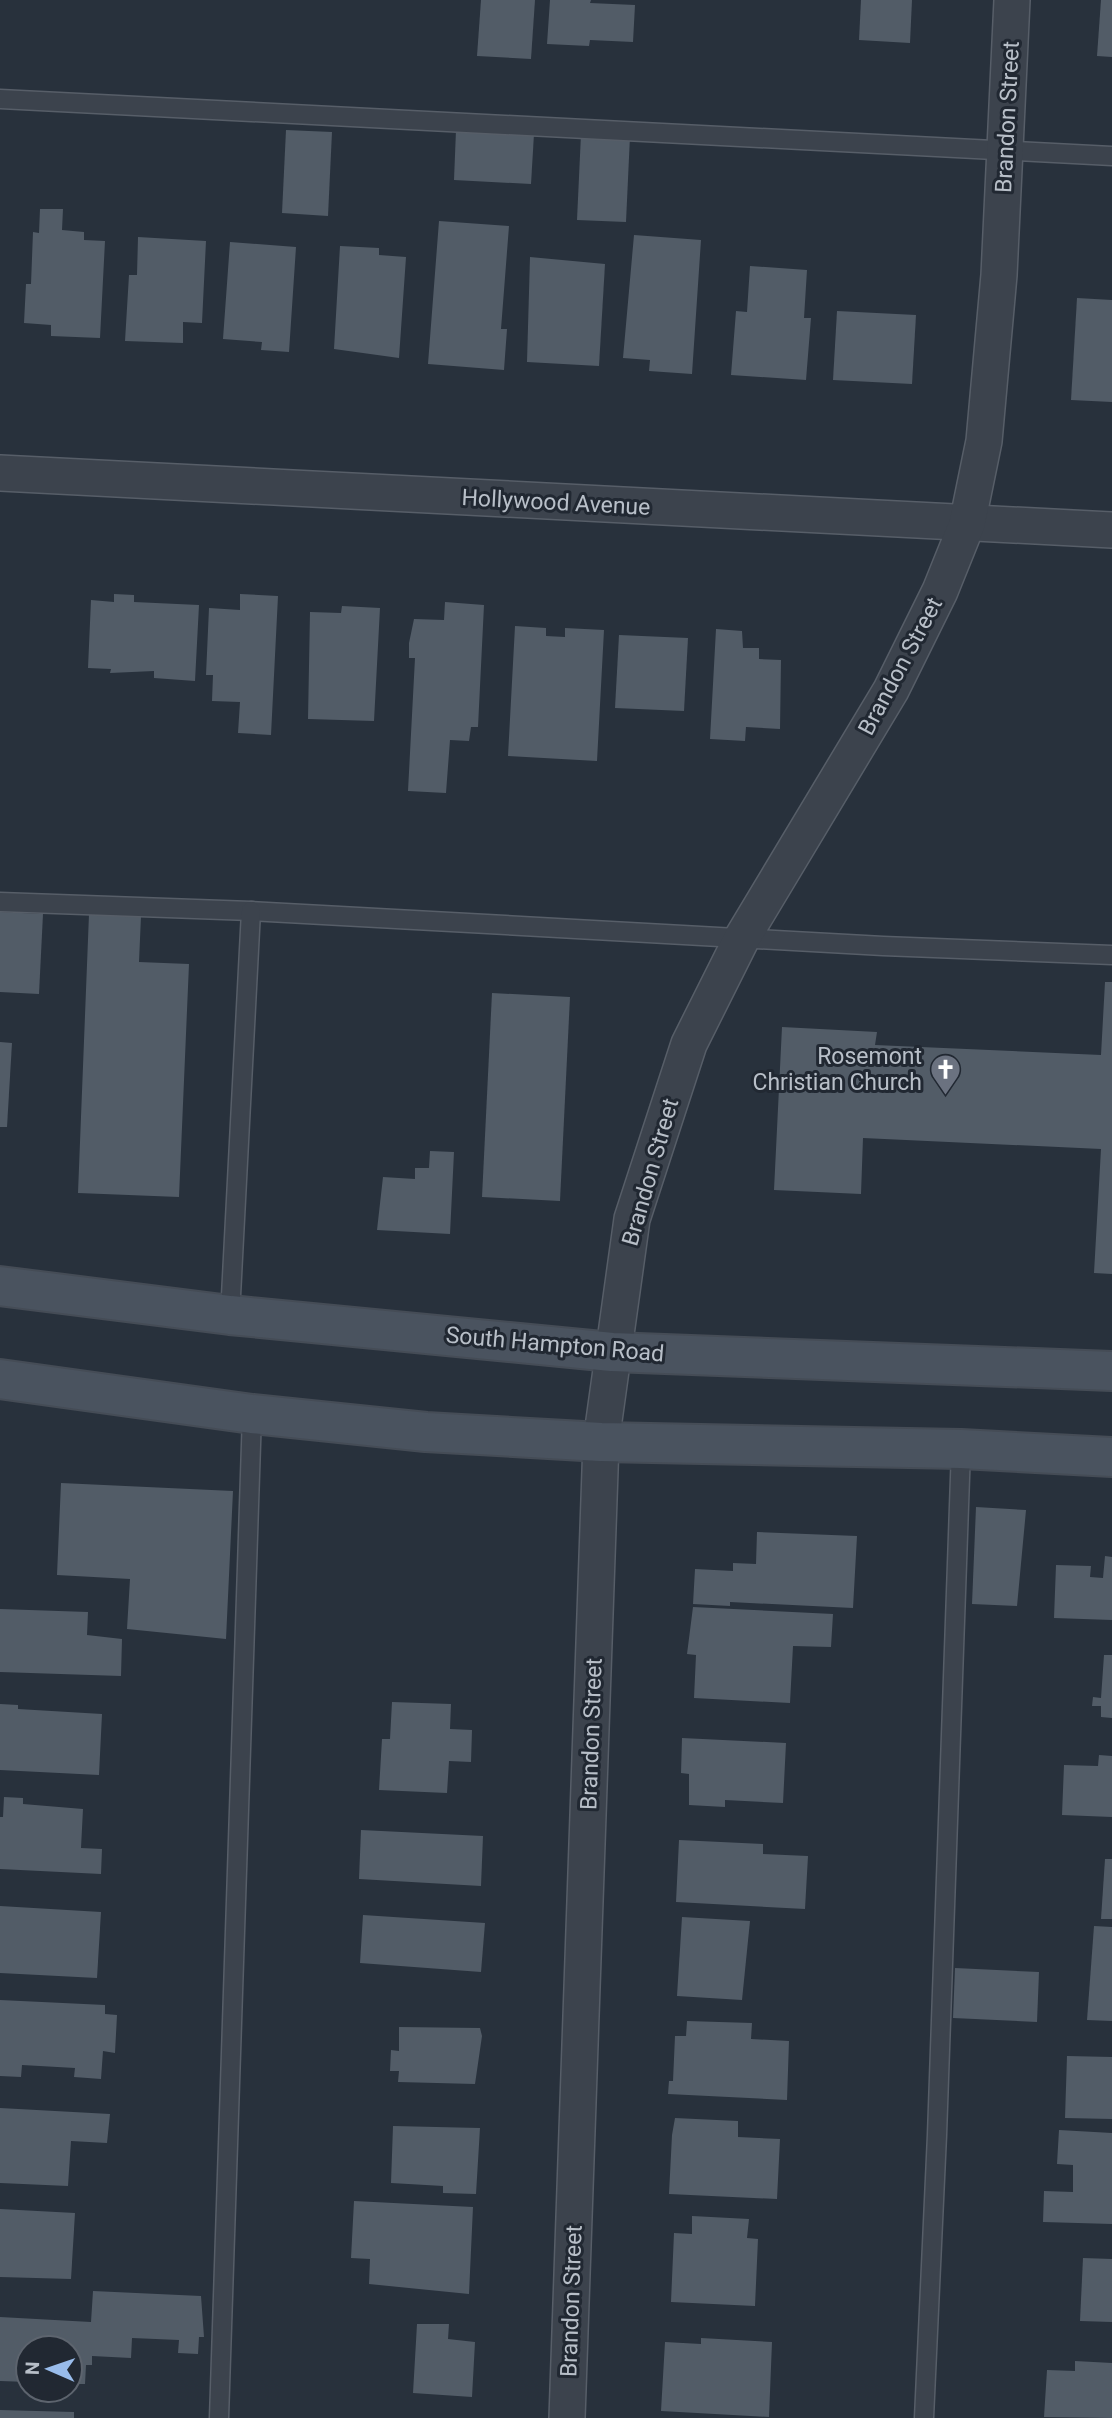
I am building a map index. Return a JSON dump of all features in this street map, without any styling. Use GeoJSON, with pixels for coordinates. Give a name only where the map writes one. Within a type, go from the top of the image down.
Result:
{"type":"FeatureCollection","features":[{"type":"Feature","properties":{"kind":"main road","name":"South Hampton Road"},"geometry":{"type":"LineString","coordinates":[[0,1286],[230,1315],[612,1352],[1112,1371]]}},
{"type":"Feature","properties":{"kind":"main road"},"geometry":{"type":"LineString","coordinates":[[0,1380],[252,1414],[426,1432],[601,1442],[961,1449],[1112,1457]]}},
{"type":"Feature","properties":{"kind":"street","name":"Brandon Street"},"geometry":{"type":"LineString","coordinates":[[567,2418],[601,1442],[632,1219],[689,1044],[742,938],[891,690],[940,592],[967,524],[984,441],[999,275],[1012,0]]}},
{"type":"Feature","properties":{"kind":"street","name":"Hollywood Avenue"},"geometry":{"type":"LineString","coordinates":[[0,473],[1112,530]]}},
{"type":"Feature","properties":{"kind":"lane"},"geometry":{"type":"LineString","coordinates":[[0,99],[1112,156]]}},
{"type":"Feature","properties":{"kind":"lane"},"geometry":{"type":"LineString","coordinates":[[0,902],[251,911],[1112,955]]}},
{"type":"Feature","properties":{"kind":"lane"},"geometry":{"type":"LineString","coordinates":[[230,1315],[251,911]]}},
{"type":"Feature","properties":{"kind":"lane"},"geometry":{"type":"LineString","coordinates":[[219,2418],[252,1414]]}},
{"type":"Feature","properties":{"kind":"lane"},"geometry":{"type":"LineString","coordinates":[[924,2418],[937,2135],[961,1449]]}},
{"type":"Feature","properties":{"kind":"building"},"geometry":{"type":"Polygon","coordinates":[[[481,0],[535,0],[531,59],[477,56],[481,0]]]}},
{"type":"Feature","properties":{"kind":"building"},"geometry":{"type":"Polygon","coordinates":[[[550,0],[591,0],[590,3],[635,5],[633,42],[590,40],[589,46],[547,44],[550,0]]]}},
{"type":"Feature","properties":{"kind":"building"},"geometry":{"type":"Polygon","coordinates":[[[861,0],[912,0],[910,43],[859,40],[861,0]]]}},
{"type":"Feature","properties":{"kind":"building"},"geometry":{"type":"Polygon","coordinates":[[[1101,0],[1112,0],[1112,57],[1097,56],[1101,0]]]}},
{"type":"Feature","properties":{"kind":"building"},"geometry":{"type":"Polygon","coordinates":[[[286,130],[332,132],[328,216],[282,213],[286,130]]]}},
{"type":"Feature","properties":{"kind":"building"},"geometry":{"type":"Polygon","coordinates":[[[456,130],[534,134],[531,184],[454,180],[456,130]]]}},
{"type":"Feature","properties":{"kind":"building"},"geometry":{"type":"Polygon","coordinates":[[[581,134],[630,136],[626,222],[577,220],[581,134]]]}},
{"type":"Feature","properties":{"kind":"building"},"geometry":{"type":"Polygon","coordinates":[[[40,209],[63,209],[62,230],[84,232],[84,240],[105,241],[100,338],[51,336],[51,325],[24,323],[26,284],[31,284],[33,232],[39,233],[40,209]]]}},
{"type":"Feature","properties":{"kind":"building"},"geometry":{"type":"Polygon","coordinates":[[[439,221],[509,226],[501,329],[507,329],[504,370],[428,364],[439,221]]]}},
{"type":"Feature","properties":{"kind":"building"},"geometry":{"type":"Polygon","coordinates":[[[634,235],[701,240],[692,374],[649,371],[650,360],[623,358],[634,235]]]}},
{"type":"Feature","properties":{"kind":"building"},"geometry":{"type":"Polygon","coordinates":[[[138,237],[206,241],[202,323],[183,322],[183,343],[125,341],[129,275],[137,275],[138,237]]]}},
{"type":"Feature","properties":{"kind":"building"},"geometry":{"type":"Polygon","coordinates":[[[230,242],[296,247],[289,352],[261,350],[262,342],[223,339],[230,242]]]}},
{"type":"Feature","properties":{"kind":"building"},"geometry":{"type":"Polygon","coordinates":[[[340,246],[379,248],[379,255],[406,257],[399,358],[334,349],[340,246]]]}},
{"type":"Feature","properties":{"kind":"building"},"geometry":{"type":"Polygon","coordinates":[[[530,257],[605,264],[599,366],[527,362],[530,257]]]}},
{"type":"Feature","properties":{"kind":"building"},"geometry":{"type":"Polygon","coordinates":[[[750,266],[807,270],[804,318],[811,318],[806,380],[731,375],[736,311],[747,312],[750,266]]]}},
{"type":"Feature","properties":{"kind":"building"},"geometry":{"type":"Polygon","coordinates":[[[1077,298],[1112,300],[1112,402],[1071,400],[1077,298]]]}},
{"type":"Feature","properties":{"kind":"building"},"geometry":{"type":"Polygon","coordinates":[[[837,311],[916,315],[912,384],[833,380],[837,311]]]}},
{"type":"Feature","properties":{"kind":"building"},"geometry":{"type":"Polygon","coordinates":[[[114,594],[134,595],[134,602],[199,605],[195,681],[154,678],[154,671],[110,673],[111,669],[88,668],[91,600],[114,602],[114,594]]]}},
{"type":"Feature","properties":{"kind":"building"},"geometry":{"type":"Polygon","coordinates":[[[240,594],[278,596],[271,735],[238,733],[240,702],[212,701],[213,675],[206,675],[209,608],[240,610],[240,594]]]}},
{"type":"Feature","properties":{"kind":"building"},"geometry":{"type":"Polygon","coordinates":[[[445,602],[484,605],[478,727],[471,727],[469,741],[450,740],[446,793],[408,791],[415,658],[409,658],[409,643],[414,619],[444,620],[445,602]]]}},
{"type":"Feature","properties":{"kind":"building"},"geometry":{"type":"Polygon","coordinates":[[[342,606],[380,608],[374,721],[308,719],[310,612],[341,613],[342,606]]]}},
{"type":"Feature","properties":{"kind":"building"},"geometry":{"type":"Polygon","coordinates":[[[515,626],[546,628],[546,636],[565,637],[565,628],[604,630],[597,761],[508,756],[515,626]]]}},
{"type":"Feature","properties":{"kind":"building"},"geometry":{"type":"Polygon","coordinates":[[[716,629],[742,631],[743,648],[759,648],[759,659],[781,660],[780,729],[746,727],[745,741],[710,739],[716,629]]]}},
{"type":"Feature","properties":{"kind":"building"},"geometry":{"type":"Polygon","coordinates":[[[619,635],[688,638],[684,711],[615,708],[619,635]]]}},
{"type":"Feature","properties":{"kind":"building"},"geometry":{"type":"Polygon","coordinates":[[[0,912],[43,914],[39,994],[0,992],[0,912]]]}},
{"type":"Feature","properties":{"kind":"building"},"geometry":{"type":"Polygon","coordinates":[[[89,914],[141,916],[139,962],[189,964],[179,1197],[78,1193],[89,914]]]}},
{"type":"Feature","properties":{"kind":"building","name":"Rosemont Christian Church"},"geometry":{"type":"Polygon","coordinates":[[[1105,982],[1112,982],[1112,1274],[1094,1273],[1101,1149],[863,1138],[861,1194],[774,1190],[782,1027],[877,1032],[875,1045],[1101,1055],[1105,982]]]}},
{"type":"Feature","properties":{"kind":"building"},"geometry":{"type":"Polygon","coordinates":[[[492,993],[570,997],[560,1201],[482,1197],[492,993]]]}},
{"type":"Feature","properties":{"kind":"building"},"geometry":{"type":"Polygon","coordinates":[[[0,1042],[12,1043],[7,1127],[0,1127],[0,1042]]]}},
{"type":"Feature","properties":{"kind":"building"},"geometry":{"type":"Polygon","coordinates":[[[430,1151],[454,1152],[450,1234],[377,1230],[383,1177],[415,1179],[415,1168],[429,1168],[430,1151]]]}},
{"type":"Feature","properties":{"kind":"building"},"geometry":{"type":"Polygon","coordinates":[[[61,1483],[233,1491],[226,1639],[127,1629],[130,1579],[57,1575],[61,1483]]]}},
{"type":"Feature","properties":{"kind":"building"},"geometry":{"type":"Polygon","coordinates":[[[976,1507],[1026,1510],[1017,1606],[972,1604],[976,1507]]]}},
{"type":"Feature","properties":{"kind":"building"},"geometry":{"type":"Polygon","coordinates":[[[757,1532],[857,1536],[853,1608],[730,1602],[730,1606],[693,1604],[695,1569],[733,1571],[733,1563],[756,1564],[757,1532]]]}},
{"type":"Feature","properties":{"kind":"building"},"geometry":{"type":"Polygon","coordinates":[[[1105,1556],[1112,1557],[1112,1620],[1054,1618],[1056,1565],[1091,1566],[1090,1577],[1103,1578],[1105,1556]]]}},
{"type":"Feature","properties":{"kind":"building"},"geometry":{"type":"Polygon","coordinates":[[[693,1607],[833,1614],[831,1647],[793,1646],[790,1703],[694,1698],[696,1655],[687,1654],[693,1607]]]}},
{"type":"Feature","properties":{"kind":"building"},"geometry":{"type":"Polygon","coordinates":[[[0,1609],[88,1612],[87,1635],[122,1639],[121,1676],[0,1672],[0,1609]]]}},
{"type":"Feature","properties":{"kind":"building"},"geometry":{"type":"Polygon","coordinates":[[[1104,1655],[1112,1655],[1112,1718],[1101,1717],[1101,1706],[1092,1706],[1093,1697],[1101,1698],[1104,1655]]]}},
{"type":"Feature","properties":{"kind":"building"},"geometry":{"type":"Polygon","coordinates":[[[392,1702],[451,1704],[450,1729],[472,1730],[471,1762],[449,1761],[447,1793],[379,1790],[382,1739],[390,1739],[392,1702]]]}},
{"type":"Feature","properties":{"kind":"building"},"geometry":{"type":"Polygon","coordinates":[[[0,1704],[18,1705],[18,1709],[102,1714],[99,1775],[0,1770],[0,1704]]]}},
{"type":"Feature","properties":{"kind":"building"},"geometry":{"type":"Polygon","coordinates":[[[682,1738],[786,1743],[783,1803],[725,1800],[725,1807],[689,1805],[689,1774],[681,1773],[682,1738]]]}},
{"type":"Feature","properties":{"kind":"building"},"geometry":{"type":"Polygon","coordinates":[[[1099,1755],[1112,1756],[1112,1817],[1062,1815],[1064,1765],[1098,1766],[1099,1755]]]}},
{"type":"Feature","properties":{"kind":"building"},"geometry":{"type":"Polygon","coordinates":[[[4,1797],[23,1798],[23,1804],[83,1809],[81,1848],[102,1849],[101,1874],[0,1869],[0,1817],[3,1817],[4,1797]]]}},
{"type":"Feature","properties":{"kind":"building"},"geometry":{"type":"Polygon","coordinates":[[[361,1830],[483,1836],[481,1886],[359,1879],[361,1830]]]}},
{"type":"Feature","properties":{"kind":"building"},"geometry":{"type":"Polygon","coordinates":[[[679,1840],[763,1844],[763,1854],[808,1856],[805,1909],[676,1902],[679,1840]]]}},
{"type":"Feature","properties":{"kind":"building"},"geometry":{"type":"Polygon","coordinates":[[[1105,1859],[1112,1859],[1112,1919],[1101,1919],[1105,1859]]]}},
{"type":"Feature","properties":{"kind":"building"},"geometry":{"type":"Polygon","coordinates":[[[0,1906],[101,1912],[97,1978],[0,1973],[0,1906]]]}},
{"type":"Feature","properties":{"kind":"building"},"geometry":{"type":"Polygon","coordinates":[[[363,1915],[485,1923],[481,1972],[360,1963],[363,1915]]]}},
{"type":"Feature","properties":{"kind":"building"},"geometry":{"type":"Polygon","coordinates":[[[682,1917],[750,1921],[742,2000],[677,1996],[682,1917]]]}},
{"type":"Feature","properties":{"kind":"building"},"geometry":{"type":"Polygon","coordinates":[[[1094,1926],[1112,1927],[1112,2021],[1087,2020],[1094,1926]]]}},
{"type":"Feature","properties":{"kind":"building"},"geometry":{"type":"Polygon","coordinates":[[[955,1968],[1039,1972],[1037,2022],[953,2018],[955,1968]]]}},
{"type":"Feature","properties":{"kind":"building"},"geometry":{"type":"Polygon","coordinates":[[[0,2000],[105,2005],[105,2014],[117,2015],[115,2053],[103,2051],[101,2079],[74,2077],[75,2068],[22,2065],[21,2077],[0,2076],[0,2000]]]}},
{"type":"Feature","properties":{"kind":"building"},"geometry":{"type":"Polygon","coordinates":[[[687,2021],[752,2023],[751,2039],[789,2041],[787,2100],[668,2094],[669,2081],[673,2081],[675,2036],[686,2036],[687,2021]]]}},
{"type":"Feature","properties":{"kind":"building"},"geometry":{"type":"Polygon","coordinates":[[[399,2027],[480,2028],[482,2036],[475,2084],[398,2082],[399,2071],[390,2071],[391,2050],[399,2051],[399,2027]]]}},
{"type":"Feature","properties":{"kind":"building"},"geometry":{"type":"Polygon","coordinates":[[[1067,2056],[1112,2057],[1112,2119],[1065,2118],[1067,2056]]]}},
{"type":"Feature","properties":{"kind":"building"},"geometry":{"type":"Polygon","coordinates":[[[0,2108],[110,2114],[107,2143],[71,2141],[68,2186],[0,2183],[0,2108]]]}},
{"type":"Feature","properties":{"kind":"building"},"geometry":{"type":"Polygon","coordinates":[[[675,2118],[738,2121],[738,2137],[780,2139],[777,2199],[669,2194],[675,2118]]]}},
{"type":"Feature","properties":{"kind":"building"},"geometry":{"type":"Polygon","coordinates":[[[393,2126],[480,2128],[476,2194],[443,2193],[443,2186],[391,2183],[393,2126]]]}},
{"type":"Feature","properties":{"kind":"building"},"geometry":{"type":"Polygon","coordinates":[[[1059,2130],[1112,2133],[1112,2224],[1043,2222],[1044,2191],[1073,2192],[1073,2165],[1057,2164],[1059,2130]]]}},
{"type":"Feature","properties":{"kind":"building"},"geometry":{"type":"Polygon","coordinates":[[[354,2201],[473,2207],[469,2294],[369,2284],[370,2259],[351,2258],[354,2201]]]}},
{"type":"Feature","properties":{"kind":"building"},"geometry":{"type":"Polygon","coordinates":[[[0,2209],[75,2213],[71,2279],[0,2277],[0,2209]]]}},
{"type":"Feature","properties":{"kind":"building"},"geometry":{"type":"Polygon","coordinates":[[[692,2216],[749,2219],[747,2238],[758,2239],[755,2306],[671,2302],[674,2233],[692,2234],[692,2216]]]}},
{"type":"Feature","properties":{"kind":"building"},"geometry":{"type":"Polygon","coordinates":[[[1083,2258],[1112,2259],[1112,2322],[1080,2321],[1083,2258]]]}},
{"type":"Feature","properties":{"kind":"building"},"geometry":{"type":"Polygon","coordinates":[[[93,2291],[201,2296],[204,2337],[199,2337],[198,2354],[178,2353],[179,2340],[132,2338],[131,2358],[92,2356],[92,2365],[86,2365],[84,2384],[84,2334],[14,2334],[14,2382],[0,2381],[0,2317],[91,2322],[93,2291]]]}},
{"type":"Feature","properties":{"kind":"building"},"geometry":{"type":"Polygon","coordinates":[[[417,2324],[449,2324],[448,2339],[475,2342],[472,2397],[413,2393],[417,2324]]]}},
{"type":"Feature","properties":{"kind":"building"},"geometry":{"type":"Polygon","coordinates":[[[701,2338],[772,2342],[769,2417],[661,2411],[665,2342],[701,2344],[701,2338]]]}},
{"type":"Feature","properties":{"kind":"building"},"geometry":{"type":"Polygon","coordinates":[[[1075,2361],[1112,2363],[1112,2418],[1044,2417],[1047,2370],[1075,2371],[1075,2361]]]}},
{"type":"Feature","properties":{"kind":"building"},"geometry":{"type":"Polygon","coordinates":[[[0,2410],[74,2412],[74,2418],[0,2418],[0,2410]]]}},
{"type":"Feature","properties":{"kind":"place","name":"Rosemont Christian Church"},"geometry":{"type":"Point","coordinates":[945,1096]}}]}
